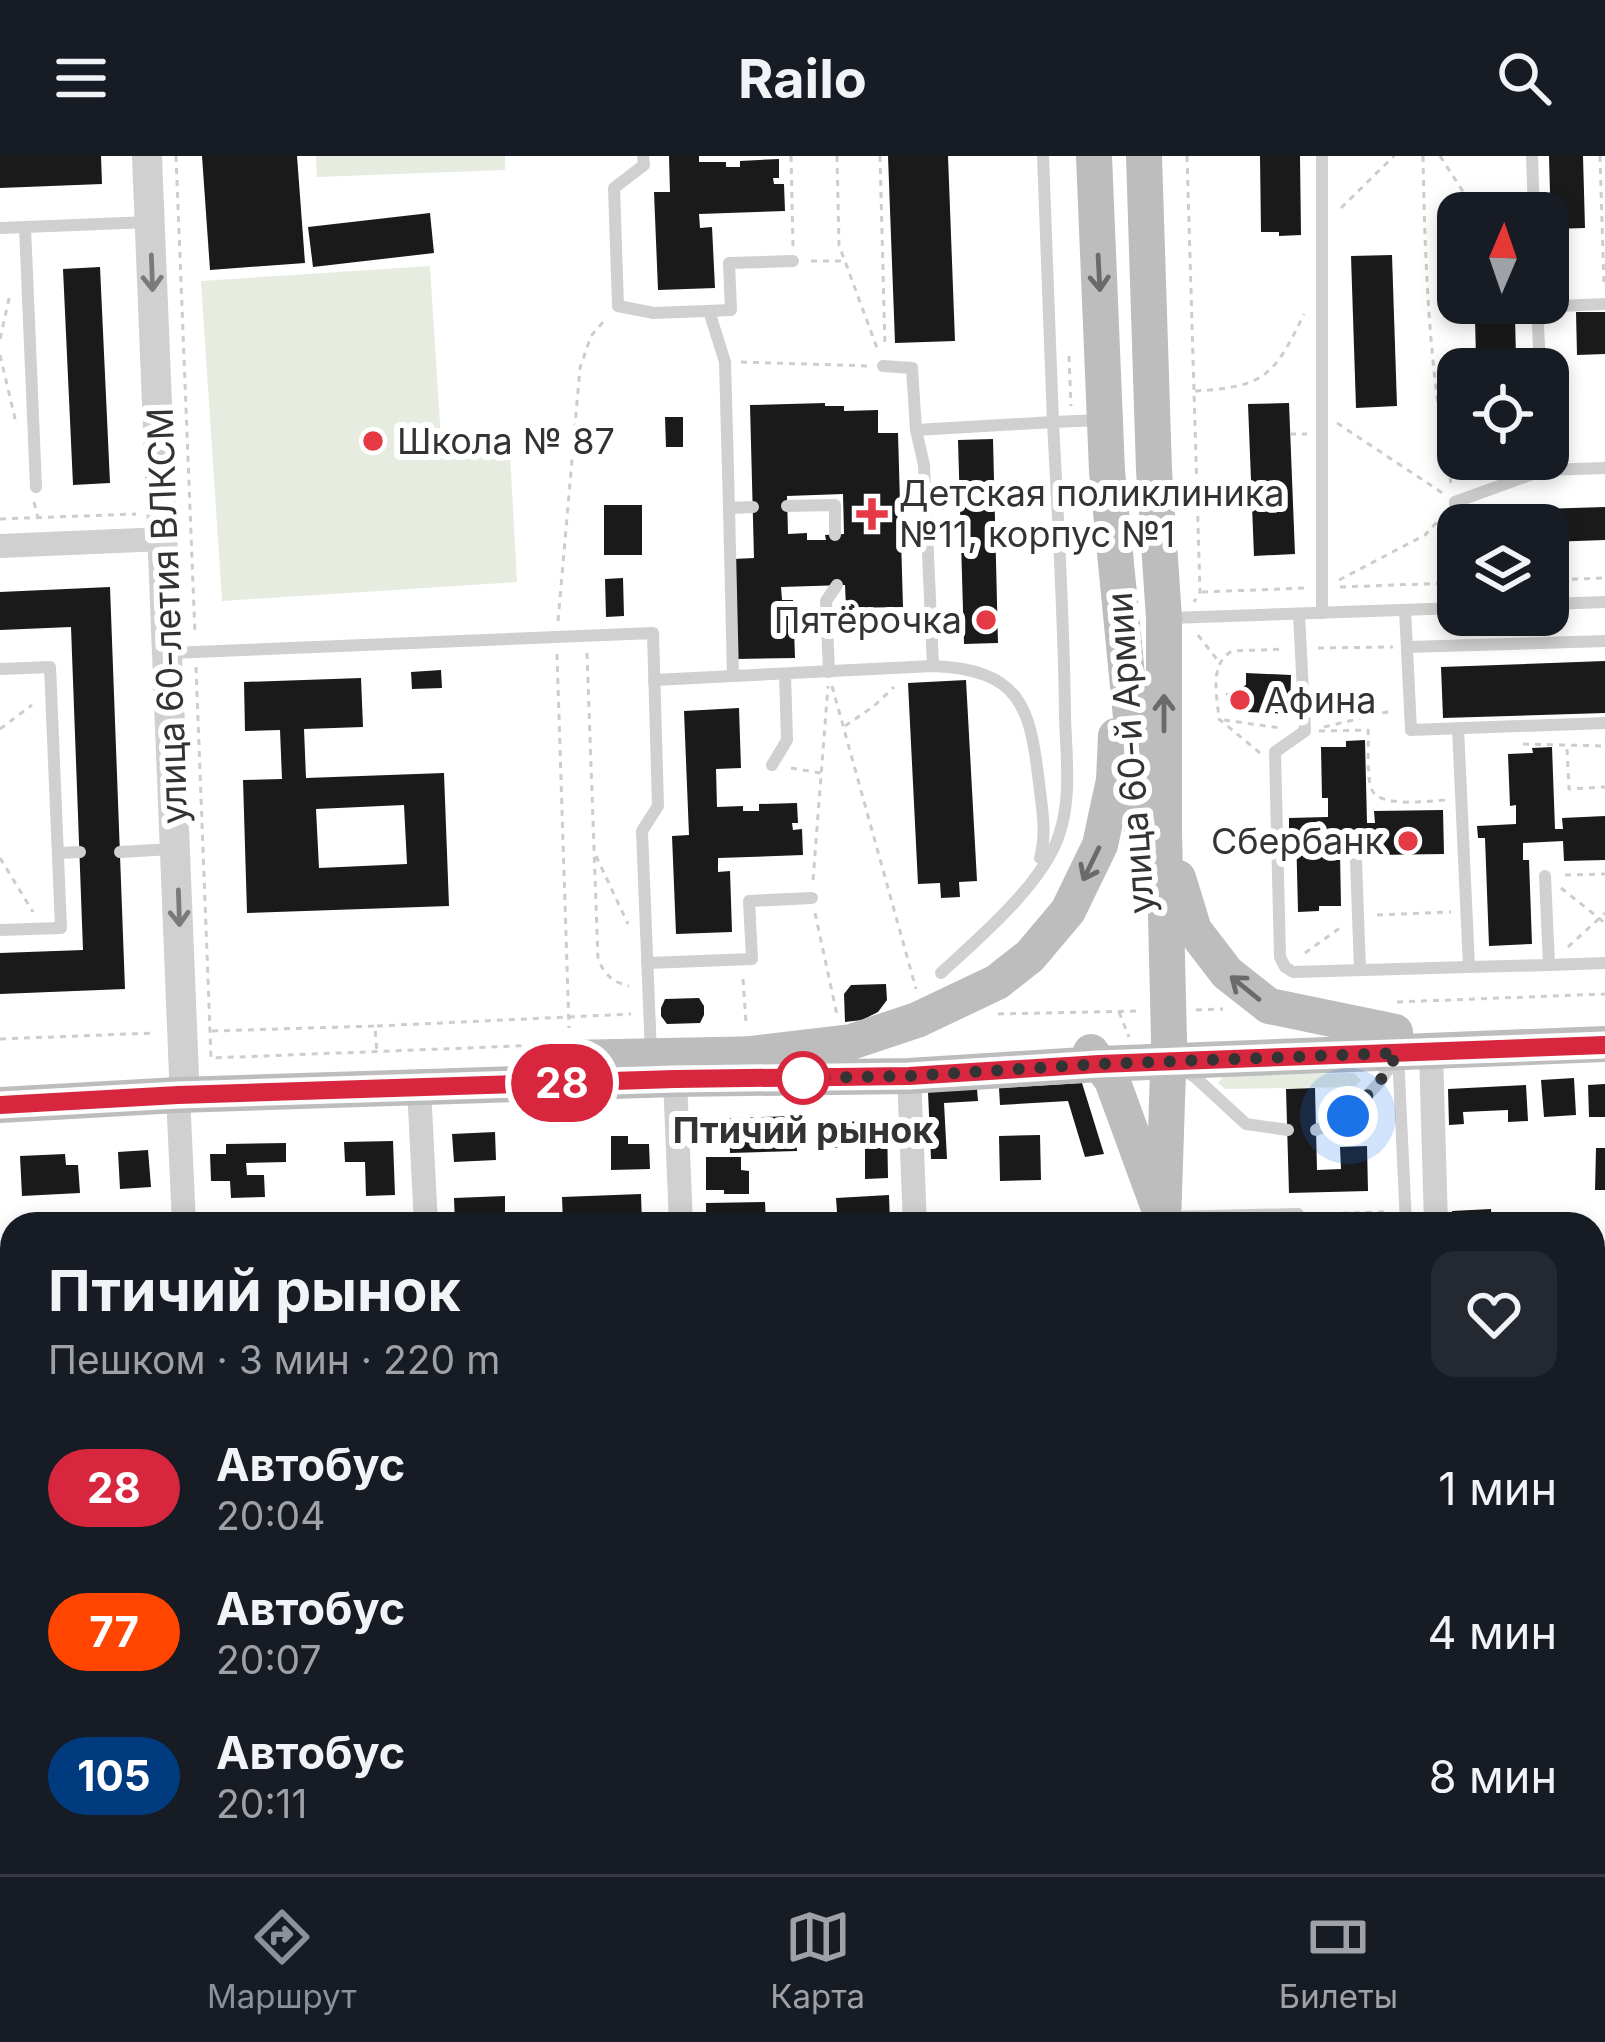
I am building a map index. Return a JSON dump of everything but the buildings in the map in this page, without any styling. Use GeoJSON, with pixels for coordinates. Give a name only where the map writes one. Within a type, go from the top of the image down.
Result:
{"type":"FeatureCollection","features":[{"type":"Feature","properties":{"kind":"main road","name":"улица 60-й Армии"},"geometry":{"type":"LineString","coordinates":[[1094,156],[1107,471],[1143,832],[1157,1038]]}},
{"type":"Feature","properties":{"kind":"main road","name":"улица 60-й Армии"},"geometry":{"type":"LineString","coordinates":[[1144,156],[1152,418],[1174,617],[1157,1038]]}},
{"type":"Feature","properties":{"kind":"main road"},"geometry":{"type":"LineString","coordinates":[[1106,420],[1152,418]]}},
{"type":"Feature","properties":{"kind":"main road"},"geometry":{"type":"LineString","coordinates":[[0,1082],[419,1088],[663,1067],[748,1046],[851,1042],[917,1020],[952,986],[997,982],[1030,956],[1068,911],[1100,845],[1114,780],[1121,624]]}},
{"type":"Feature","properties":{"kind":"main road"},"geometry":{"type":"LineString","coordinates":[[1164,832],[1194,930],[1227,973],[1269,1006],[1405,1035],[1605,1045]]}},
{"type":"Feature","properties":{"kind":"main road"},"geometry":{"type":"LineString","coordinates":[[0,1105],[181,1085],[663,1067],[909,1076],[1092,1054],[1157,1038],[1405,1035],[1605,1023]]}},
{"type":"Feature","properties":{"kind":"main road"},"geometry":{"type":"LineString","coordinates":[[1157,1038],[1163,1212]]}},
{"type":"Feature","properties":{"kind":"main road"},"geometry":{"type":"LineString","coordinates":[[748,1046],[887,1053],[1092,1054]]}},
{"type":"Feature","properties":{"kind":"main road"},"geometry":{"type":"LineString","coordinates":[[1092,1054],[1112,1080],[1160,1212]]}},
{"type":"Feature","properties":{"kind":"street","name":"улица 60-летия ВЛКСМ"},"geometry":{"type":"LineString","coordinates":[[148,156],[164,539],[182,652],[176,849],[181,1085]]}},
{"type":"Feature","properties":{"kind":"street"},"geometry":{"type":"LineString","coordinates":[[0,546],[164,539]]}},
{"type":"Feature","properties":{"kind":"street"},"geometry":{"type":"LineString","coordinates":[[1405,1035],[1434,1212]]}},
{"type":"Feature","properties":{"kind":"street"},"geometry":{"type":"LineString","coordinates":[[663,1067],[680,1212]]}},
{"type":"Feature","properties":{"kind":"street"},"geometry":{"type":"LineString","coordinates":[[909,1076],[915,1212]]}},
{"type":"Feature","properties":{"kind":"street"},"geometry":{"type":"LineString","coordinates":[[181,1085],[184,1212]]}},
{"type":"Feature","properties":{"kind":"street"},"geometry":{"type":"LineString","coordinates":[[419,1088],[425,1212]]}},
{"type":"Feature","properties":{"kind":"lane"},"geometry":{"type":"LineString","coordinates":[[643,156],[644,165],[614,188],[618,306],[654,313],[731,310],[729,262],[793,262]]}},
{"type":"Feature","properties":{"kind":"lane"},"geometry":{"type":"LineString","coordinates":[[952,986],[1059,838],[1066,802],[1065,658],[1043,156]]}},
{"type":"Feature","properties":{"kind":"lane"},"geometry":{"type":"LineString","coordinates":[[1322,156],[1322,613]]}},
{"type":"Feature","properties":{"kind":"lane"},"geometry":{"type":"LineString","coordinates":[[1532,156],[1533,192]]}},
{"type":"Feature","properties":{"kind":"lane"},"geometry":{"type":"LineString","coordinates":[[0,227],[150,221]]}},
{"type":"Feature","properties":{"kind":"lane"},"geometry":{"type":"LineString","coordinates":[[25,226],[36,487]]}},
{"type":"Feature","properties":{"kind":"lane"},"geometry":{"type":"LineString","coordinates":[[1569,305],[1605,304]]}},
{"type":"Feature","properties":{"kind":"lane"},"geometry":{"type":"LineString","coordinates":[[709,311],[725,362],[733,676]]}},
{"type":"Feature","properties":{"kind":"lane"},"geometry":{"type":"LineString","coordinates":[[883,366],[912,368],[916,430],[924,465],[933,666]]}},
{"type":"Feature","properties":{"kind":"lane"},"geometry":{"type":"LineString","coordinates":[[916,430],[1106,420]]}},
{"type":"Feature","properties":{"kind":"lane"},"geometry":{"type":"LineString","coordinates":[[1569,466],[1605,468]]}},
{"type":"Feature","properties":{"kind":"lane"},"geometry":{"type":"LineString","coordinates":[[1456,502],[1508,480]]}},
{"type":"Feature","properties":{"kind":"lane"},"geometry":{"type":"LineString","coordinates":[[787,506],[835,505],[836,535]]}},
{"type":"Feature","properties":{"kind":"lane"},"geometry":{"type":"LineString","coordinates":[[729,508],[753,507]]}},
{"type":"Feature","properties":{"kind":"lane"},"geometry":{"type":"LineString","coordinates":[[829,672],[826,601],[837,585]]}},
{"type":"Feature","properties":{"kind":"lane"},"geometry":{"type":"LineString","coordinates":[[1569,603],[1605,602]]}},
{"type":"Feature","properties":{"kind":"lane"},"geometry":{"type":"LineString","coordinates":[[1174,617],[1437,609]]}},
{"type":"Feature","properties":{"kind":"lane"},"geometry":{"type":"LineString","coordinates":[[1405,610],[1411,730],[1605,723]]}},
{"type":"Feature","properties":{"kind":"lane"},"geometry":{"type":"LineString","coordinates":[[1299,614],[1305,731],[1275,752],[1280,957],[1285,967],[1293,972],[1605,963]]}},
{"type":"Feature","properties":{"kind":"lane"},"geometry":{"type":"LineString","coordinates":[[182,652],[653,633],[658,806],[642,831],[649,1013],[663,1067]]}},
{"type":"Feature","properties":{"kind":"lane"},"geometry":{"type":"LineString","coordinates":[[1407,646],[1605,641]]}},
{"type":"Feature","properties":{"kind":"lane"},"geometry":{"type":"LineString","coordinates":[[654,680],[933,666],[960,667],[991,676],[1024,708],[1034,733],[1046,839],[1036,875]]}},
{"type":"Feature","properties":{"kind":"lane"},"geometry":{"type":"LineString","coordinates":[[0,669],[50,667],[61,928],[0,931]]}},
{"type":"Feature","properties":{"kind":"lane"},"geometry":{"type":"LineString","coordinates":[[772,765],[787,740],[785,674]]}},
{"type":"Feature","properties":{"kind":"lane"},"geometry":{"type":"LineString","coordinates":[[1458,728],[1468,967]]}},
{"type":"Feature","properties":{"kind":"lane"},"geometry":{"type":"LineString","coordinates":[[119,852],[176,849]]}},
{"type":"Feature","properties":{"kind":"lane"},"geometry":{"type":"LineString","coordinates":[[58,853],[80,852]]}},
{"type":"Feature","properties":{"kind":"lane"},"geometry":{"type":"LineString","coordinates":[[1356,861],[1360,970]]}},
{"type":"Feature","properties":{"kind":"lane"},"geometry":{"type":"LineString","coordinates":[[1545,876],[1549,964]]}},
{"type":"Feature","properties":{"kind":"lane"},"geometry":{"type":"LineString","coordinates":[[647,963],[752,959],[749,901],[812,898]]}},
{"type":"Feature","properties":{"kind":"lane"},"geometry":{"type":"LineString","coordinates":[[1316,1130],[1348,1116],[1378,1084],[1405,1035]]}},
{"type":"Feature","properties":{"kind":"lane"},"geometry":{"type":"LineString","coordinates":[[1405,1035],[1406,1212]]}},
{"type":"Feature","properties":{"kind":"lane"},"geometry":{"type":"LineString","coordinates":[[1157,1038],[1246,1124],[1288,1130]]}},
{"type":"Feature","properties":{"kind":"path"},"geometry":{"type":"LineString","coordinates":[[176,156],[182,652],[212,1058],[548,1045]]}},
{"type":"Feature","properties":{"kind":"path"},"geometry":{"type":"LineString","coordinates":[[791,156],[793,262],[845,261]]}},
{"type":"Feature","properties":{"kind":"path"},"geometry":{"type":"LineString","coordinates":[[837,156],[839,244],[883,366]]}},
{"type":"Feature","properties":{"kind":"path"},"geometry":{"type":"LineString","coordinates":[[880,156],[883,366]]}},
{"type":"Feature","properties":{"kind":"path"},"geometry":{"type":"LineString","coordinates":[[1187,156],[1200,592],[1174,617],[1219,662]]}},
{"type":"Feature","properties":{"kind":"path"},"geometry":{"type":"LineString","coordinates":[[1322,226],[1394,156]]}},
{"type":"Feature","properties":{"kind":"path"},"geometry":{"type":"LineString","coordinates":[[1423,156],[1426,301],[1437,392]]}},
{"type":"Feature","properties":{"kind":"path"},"geometry":{"type":"LineString","coordinates":[[1440,156],[1463,192]]}},
{"type":"Feature","properties":{"kind":"path"},"geometry":{"type":"LineString","coordinates":[[1600,156],[1605,304]]}},
{"type":"Feature","properties":{"kind":"path"},"geometry":{"type":"LineString","coordinates":[[569,1030],[556,637],[580,368],[591,336],[618,306]]}},
{"type":"Feature","properties":{"kind":"path"},"geometry":{"type":"LineString","coordinates":[[1193,391],[1255,383],[1285,355],[1303,317]]}},
{"type":"Feature","properties":{"kind":"path"},"geometry":{"type":"LineString","coordinates":[[725,362],[883,366]]}},
{"type":"Feature","properties":{"kind":"path"},"geometry":{"type":"LineString","coordinates":[[1322,412],[1456,502]]}},
{"type":"Feature","properties":{"kind":"path"},"geometry":{"type":"LineString","coordinates":[[1451,480],[1456,502]]}},
{"type":"Feature","properties":{"kind":"path"},"geometry":{"type":"LineString","coordinates":[[1322,588],[1425,535],[1456,502]]}},
{"type":"Feature","properties":{"kind":"path"},"geometry":{"type":"LineString","coordinates":[[0,520],[142,514]]}},
{"type":"Feature","properties":{"kind":"path"},"geometry":{"type":"LineString","coordinates":[[1569,579],[1605,578]]}},
{"type":"Feature","properties":{"kind":"path"},"geometry":{"type":"LineString","coordinates":[[587,635],[598,960],[606,976],[648,990]]}},
{"type":"Feature","properties":{"kind":"path"},"geometry":{"type":"LineString","coordinates":[[1276,767],[1219,719],[1216,677],[1224,654],[1407,646]]}},
{"type":"Feature","properties":{"kind":"path"},"geometry":{"type":"LineString","coordinates":[[843,727],[874,706],[912,669]]}},
{"type":"Feature","properties":{"kind":"path"},"geometry":{"type":"LineString","coordinates":[[829,672],[920,1005]]}},
{"type":"Feature","properties":{"kind":"path"},"geometry":{"type":"LineString","coordinates":[[829,672],[812,898],[836,1012]]}},
{"type":"Feature","properties":{"kind":"path"},"geometry":{"type":"LineString","coordinates":[[0,729],[51,691]]}},
{"type":"Feature","properties":{"kind":"path"},"geometry":{"type":"LineString","coordinates":[[1305,731],[1410,707]]}},
{"type":"Feature","properties":{"kind":"path"},"geometry":{"type":"LineString","coordinates":[[1219,719],[1305,731],[1368,730],[1371,789],[1380,799],[1461,800]]}},
{"type":"Feature","properties":{"kind":"path"},"geometry":{"type":"LineString","coordinates":[[1524,744],[1605,746]]}},
{"type":"Feature","properties":{"kind":"path"},"geometry":{"type":"LineString","coordinates":[[1567,746],[1569,789],[1605,788]]}},
{"type":"Feature","properties":{"kind":"path"},"geometry":{"type":"LineString","coordinates":[[772,765],[821,773]]}},
{"type":"Feature","properties":{"kind":"path"},"geometry":{"type":"LineString","coordinates":[[593,850],[647,963]]}},
{"type":"Feature","properties":{"kind":"path"},"geometry":{"type":"LineString","coordinates":[[0,858],[44,929]]}},
{"type":"Feature","properties":{"kind":"path"},"geometry":{"type":"LineString","coordinates":[[1545,876],[1605,874]]}},
{"type":"Feature","properties":{"kind":"path"},"geometry":{"type":"LineString","coordinates":[[1545,876],[1605,923]]}},
{"type":"Feature","properties":{"kind":"path"},"geometry":{"type":"LineString","coordinates":[[1285,967],[1358,916],[1465,911]]}},
{"type":"Feature","properties":{"kind":"path"},"geometry":{"type":"LineString","coordinates":[[1549,964],[1605,913]]}},
{"type":"Feature","properties":{"kind":"path"},"geometry":{"type":"LineString","coordinates":[[742,959],[748,1046]]}},
{"type":"Feature","properties":{"kind":"path"},"geometry":{"type":"LineString","coordinates":[[952,986],[974,1015],[1157,1038],[1269,1006]]}},
{"type":"Feature","properties":{"kind":"path"},"geometry":{"type":"LineString","coordinates":[[1405,1035],[1605,994]]}},
{"type":"Feature","properties":{"kind":"path"},"geometry":{"type":"LineString","coordinates":[[375,1026],[649,1013]]}},
{"type":"Feature","properties":{"kind":"shaded area"},"geometry":{"type":"Polygon","coordinates":[[[316,156],[505,156],[505,170],[317,177],[316,156]]]}},
{"type":"Feature","properties":{"kind":"shaded area"},"geometry":{"type":"Polygon","coordinates":[[[430,266],[442,456],[510,454],[517,582],[222,601],[201,281],[430,266]]]}},
{"type":"Feature","properties":{"kind":"shaded area"},"geometry":{"type":"Polygon","coordinates":[[[1354,1073],[1361,1080],[1355,1087],[1225,1089],[1218,1083],[1224,1076],[1354,1073]]]}},
{"type":"Feature","properties":{"kind":"bus line","name":"28"},"geometry":{"type":"LineString","coordinates":[[0,1105],[675,1079],[909,1076],[1605,1045]]}},
{"type":"Feature","properties":{"kind":"place","name":"Школа № 87"},"geometry":{"type":"Point","coordinates":[373,441]}},
{"type":"Feature","properties":{"kind":"place","name":"Детская поликлиника №11, корпус №1"},"geometry":{"type":"Point","coordinates":[872,514]}},
{"type":"Feature","properties":{"kind":"place","name":"Пятёрочка"},"geometry":{"type":"Point","coordinates":[986,620]}},
{"type":"Feature","properties":{"kind":"place","name":"Афина"},"geometry":{"type":"Point","coordinates":[1240,700]}},
{"type":"Feature","properties":{"kind":"place","name":"Сбербанк"},"geometry":{"type":"Point","coordinates":[1408,841]}},
{"type":"Feature","properties":{"kind":"place","name":"Птичий рынок"},"geometry":{"type":"Point","coordinates":[803,1078]}},
{"type":"Feature","properties":{"kind":"route"},"geometry":{"type":"LineString","coordinates":[[803,1078],[1398,1053],[1378,1084],[1348,1116]]}}]}
